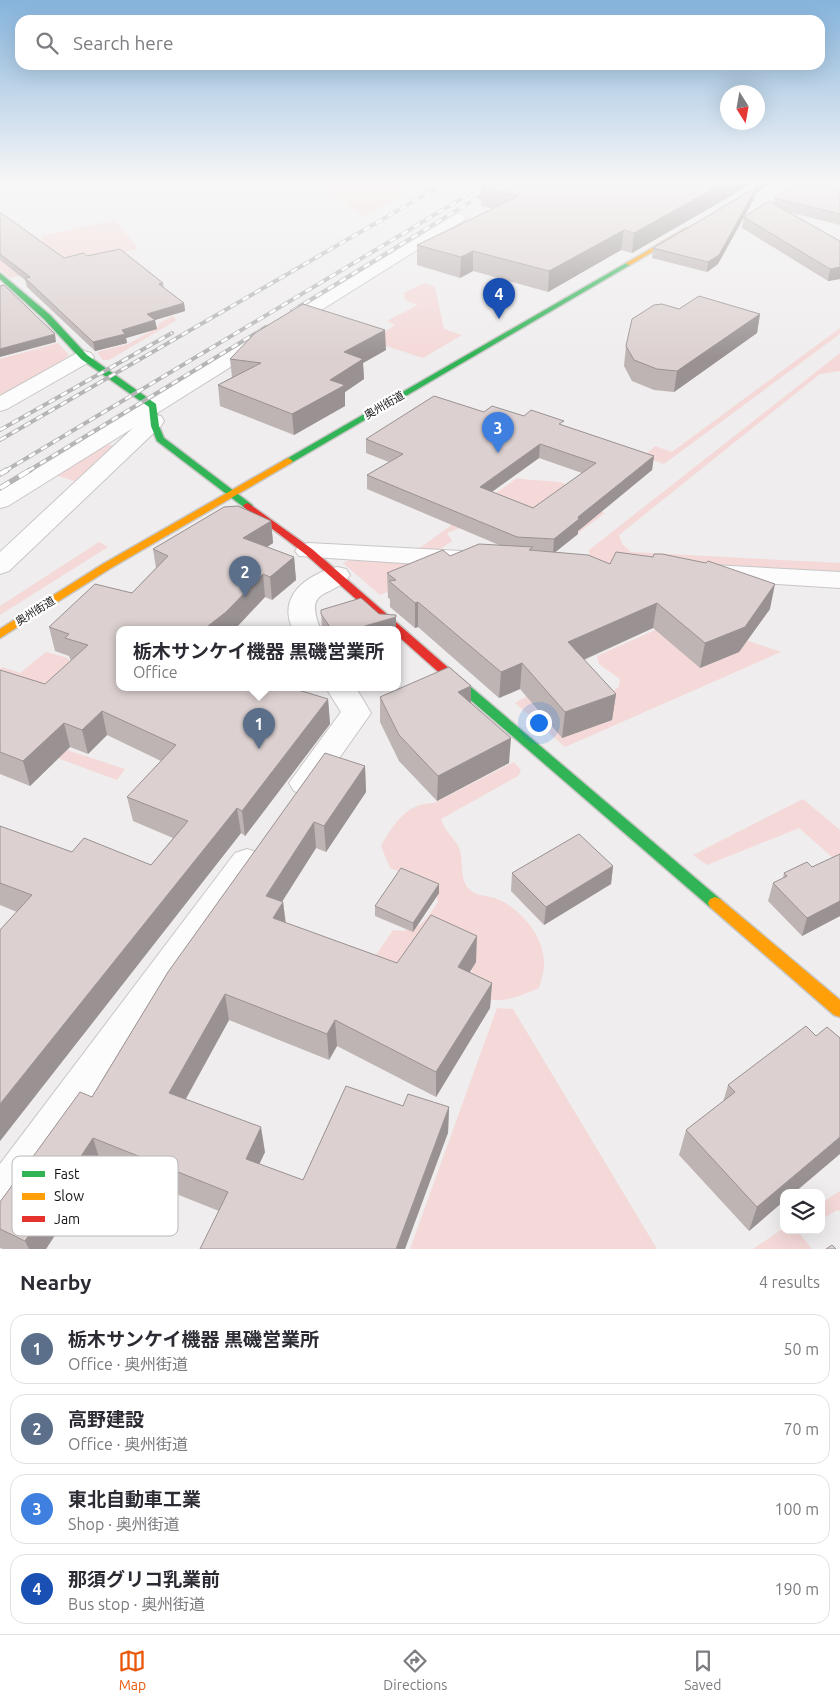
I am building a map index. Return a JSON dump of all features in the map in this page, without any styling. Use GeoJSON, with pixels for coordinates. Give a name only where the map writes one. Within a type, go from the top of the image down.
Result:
{"type":"FeatureCollection","features":[{"type":"Feature","properties":{"kind":"main road","name":"奥州街道"},"geometry":{"type":"LineString","coordinates":[[0,634],[107,566],[668,240]]}},
{"type":"Feature","properties":{"kind":"main road"},"geometry":{"type":"LineString","coordinates":[[0,276],[47,316],[84,357],[153,413],[160,439],[308,551],[394,626]]}},
{"type":"Feature","properties":{"kind":"main road"},"geometry":{"type":"LineString","coordinates":[[401,632],[840,1010]]}},
{"type":"Feature","properties":{"kind":"street"},"geometry":{"type":"LineString","coordinates":[[0,502],[153,413],[423,240]]}},
{"type":"Feature","properties":{"kind":"street"},"geometry":{"type":"LineString","coordinates":[[0,405],[84,357]]}},
{"type":"Feature","properties":{"kind":"street"},"geometry":{"type":"LineString","coordinates":[[0,566],[153,413]]}},
{"type":"Feature","properties":{"kind":"street"},"geometry":{"type":"LineString","coordinates":[[308,551],[486,560]]}},
{"type":"Feature","properties":{"kind":"street"},"geometry":{"type":"LineString","coordinates":[[686,571],[840,580]]}},
{"type":"Feature","properties":{"kind":"street"},"geometry":{"type":"LineString","coordinates":[[304,626],[300,619],[301,607],[306,594],[314,586],[337,575]]}},
{"type":"Feature","properties":{"kind":"street"},"geometry":{"type":"LineString","coordinates":[[32,1156],[356,713],[343,691]]}},
{"type":"Feature","properties":{"kind":"street"},"geometry":{"type":"LineString","coordinates":[[0,1200],[12,1184]]}},
{"type":"Feature","properties":{"kind":"shaded area"},"geometry":{"type":"Polygon","coordinates":[[[42,240],[131,240],[138,249],[10,278],[0,269],[0,256],[44,245],[42,240]]]}},
{"type":"Feature","properties":{"kind":"shaded area"},"geometry":{"type":"Polygon","coordinates":[[[424,283],[435,287],[444,329],[462,335],[423,358],[371,341],[395,325],[387,321],[418,305],[405,300],[404,293],[424,283]]]}},
{"type":"Feature","properties":{"kind":"shaded area"},"geometry":{"type":"Polygon","coordinates":[[[172,316],[177,320],[109,360],[103,360],[97,352],[128,344],[158,327],[158,324],[172,316]]]}},
{"type":"Feature","properties":{"kind":"shaded area"},"geometry":{"type":"Polygon","coordinates":[[[840,328],[840,334],[664,464],[643,457],[655,446],[672,452],[840,328]]]}},
{"type":"Feature","properties":{"kind":"shaded area"},"geometry":{"type":"Polygon","coordinates":[[[58,343],[69,355],[59,364],[0,395],[0,359],[58,343]]]}},
{"type":"Feature","properties":{"kind":"shaded area"},"geometry":{"type":"Polygon","coordinates":[[[840,353],[840,371],[820,374],[619,535],[622,544],[631,552],[840,563],[840,575],[589,562],[589,550],[840,353]]]}},
{"type":"Feature","properties":{"kind":"shaded area"},"geometry":{"type":"Polygon","coordinates":[[[109,445],[117,446],[74,481],[53,474],[91,450],[109,445]]]}},
{"type":"Feature","properties":{"kind":"shaded area"},"geometry":{"type":"Polygon","coordinates":[[[517,478],[564,483],[568,491],[565,497],[605,513],[573,537],[465,526],[447,533],[452,541],[439,550],[417,550],[517,478]]]}},
{"type":"Feature","properties":{"kind":"shaded area"},"geometry":{"type":"Polygon","coordinates":[[[99,542],[108,547],[0,615],[0,606],[99,542]]]}},
{"type":"Feature","properties":{"kind":"shaded area"},"geometry":{"type":"Polygon","coordinates":[[[352,559],[461,566],[413,581],[380,595],[343,563],[352,559]]]}},
{"type":"Feature","properties":{"kind":"shaded area"},"geometry":{"type":"Polygon","coordinates":[[[682,618],[781,652],[565,747],[515,703],[541,688],[607,694],[619,687],[620,679],[599,664],[597,656],[682,618]]]}},
{"type":"Feature","properties":{"kind":"shaded area"},"geometry":{"type":"Polygon","coordinates":[[[46,652],[68,658],[72,665],[64,749],[125,769],[117,780],[0,737],[0,669],[2,667],[20,673],[46,652]]]}},
{"type":"Feature","properties":{"kind":"shaded area"},"geometry":{"type":"Polygon","coordinates":[[[514,762],[521,770],[518,776],[441,819],[444,827],[459,848],[464,880],[469,889],[479,895],[494,898],[515,910],[523,917],[536,935],[541,945],[544,965],[539,988],[514,998],[499,1000],[491,1000],[473,993],[470,952],[405,960],[388,970],[363,974],[393,930],[402,931],[415,928],[425,920],[438,902],[433,885],[390,868],[381,846],[390,830],[408,811],[424,804],[434,803],[514,762]]]}},
{"type":"Feature","properties":{"kind":"shaded area"},"geometry":{"type":"Polygon","coordinates":[[[803,799],[840,830],[840,864],[799,828],[707,865],[693,855],[803,799]]]}},
{"type":"Feature","properties":{"kind":"shaded area"},"geometry":{"type":"Polygon","coordinates":[[[497,1008],[513,1009],[657,1249],[410,1249],[497,1008]]]}},
{"type":"Feature","properties":{"kind":"shaded area"},"geometry":{"type":"Polygon","coordinates":[[[840,1191],[840,1211],[837,1210],[825,1218],[825,1200],[840,1191]]]}},
{"type":"Feature","properties":{"kind":"shaded area"},"geometry":{"type":"Polygon","coordinates":[[[780,1231],[780,1234],[800,1234],[812,1249],[753,1249],[780,1231]]]}},
{"type":"Feature","properties":{"kind":"building"},"geometry":{"type":"Polygon","coordinates":[[[0,240],[39,240],[64,258],[84,253],[87,256],[120,249],[163,283],[159,284],[184,303],[147,314],[155,320],[122,330],[125,334],[93,342],[25,278],[30,277],[0,254],[0,240]]]}},
{"type":"Feature","properties":{"kind":"building"},"geometry":{"type":"Polygon","coordinates":[[[427,240],[605,240],[549,271],[473,251],[461,257],[417,245],[427,240]]]}},
{"type":"Feature","properties":{"kind":"building"},"geometry":{"type":"Polygon","coordinates":[[[666,240],[727,240],[719,255],[708,262],[653,248],[666,240]]]}},
{"type":"Feature","properties":{"kind":"building"},"geometry":{"type":"Polygon","coordinates":[[[783,240],[840,241],[840,267],[830,269],[783,240]]]}},
{"type":"Feature","properties":{"kind":"building"},"geometry":{"type":"Polygon","coordinates":[[[4,285],[55,334],[0,349],[0,286],[4,285]]]}},
{"type":"Feature","properties":{"kind":"building"},"geometry":{"type":"Polygon","coordinates":[[[699,296],[760,314],[677,371],[657,369],[634,360],[626,346],[632,319],[654,305],[662,304],[679,309],[699,296]]]}},
{"type":"Feature","properties":{"kind":"building"},"geometry":{"type":"Polygon","coordinates":[[[303,304],[385,330],[344,352],[363,359],[330,380],[345,385],[292,414],[218,385],[261,363],[230,359],[255,333],[303,304]]]}},
{"type":"Feature","properties":{"kind":"building"},"geometry":{"type":"Polygon","coordinates":[[[434,396],[484,412],[492,406],[524,416],[531,410],[564,421],[559,424],[654,456],[578,517],[579,519],[554,539],[517,537],[367,475],[403,454],[366,439],[434,396]],[[540,444],[480,487],[533,508],[596,463],[540,444]]]}},
{"type":"Feature","properties":{"kind":"building"},"geometry":{"type":"Polygon","coordinates":[[[238,506],[271,521],[243,538],[294,557],[270,577],[263,574],[226,612],[208,626],[116,626],[116,691],[302,691],[328,699],[242,811],[237,808],[0,1104],[0,930],[32,895],[0,883],[0,826],[72,852],[84,838],[151,865],[188,821],[127,797],[176,745],[102,711],[82,730],[64,723],[23,761],[0,752],[0,670],[45,684],[88,645],[65,638],[69,634],[49,627],[95,584],[132,593],[168,556],[153,549],[224,507],[238,506]]]}},
{"type":"Feature","properties":{"kind":"building"},"geometry":{"type":"Polygon","coordinates":[[[479,544],[533,547],[529,550],[588,555],[610,564],[616,552],[653,557],[654,554],[662,554],[706,563],[708,561],[775,584],[745,627],[705,643],[657,603],[568,642],[616,694],[565,712],[522,663],[501,672],[418,602],[415,603],[389,581],[396,580],[387,573],[443,550],[450,556],[479,544]]]}},
{"type":"Feature","properties":{"kind":"building"},"geometry":{"type":"Polygon","coordinates":[[[361,598],[379,614],[396,615],[396,617],[365,626],[329,626],[321,614],[321,610],[361,598]]]}},
{"type":"Feature","properties":{"kind":"building"},"geometry":{"type":"Polygon","coordinates":[[[449,667],[471,686],[458,692],[511,738],[438,776],[399,735],[380,697],[394,691],[401,691],[401,688],[449,667]]]}},
{"type":"Feature","properties":{"kind":"building"},"geometry":{"type":"Polygon","coordinates":[[[325,753],[365,766],[324,826],[314,822],[266,896],[283,902],[273,918],[397,963],[431,915],[477,936],[458,967],[492,983],[436,1072],[335,1020],[327,1034],[225,994],[169,1093],[261,1127],[246,1159],[303,1180],[346,1086],[403,1106],[408,1094],[449,1107],[396,1249],[200,1249],[228,1192],[178,1172],[178,1156],[138,1156],[93,1138],[81,1156],[33,1156],[80,1092],[92,1097],[168,972],[325,753]]]}},
{"type":"Feature","properties":{"kind":"building"},"geometry":{"type":"Polygon","coordinates":[[[579,834],[613,866],[546,907],[512,873],[579,834]]]}},
{"type":"Feature","properties":{"kind":"building"},"geometry":{"type":"Polygon","coordinates":[[[840,854],[840,901],[807,918],[773,883],[787,876],[784,873],[807,862],[812,867],[840,854]]]}},
{"type":"Feature","properties":{"kind":"building"},"geometry":{"type":"Polygon","coordinates":[[[401,868],[439,884],[413,923],[375,906],[401,868]]]}},
{"type":"Feature","properties":{"kind":"building"},"geometry":{"type":"Polygon","coordinates":[[[806,1026],[816,1036],[827,1027],[840,1038],[840,1137],[757,1207],[686,1130],[735,1092],[728,1085],[806,1026]]]}},
{"type":"Feature","properties":{"kind":"building"},"geometry":{"type":"Polygon","coordinates":[[[12,1186],[12,1235],[0,1229],[0,1202],[12,1186]]]}},
{"type":"Feature","properties":{"kind":"building"},"geometry":{"type":"Polygon","coordinates":[[[15,1236],[28,1236],[25,1241],[15,1236]]]}},
{"type":"Feature","properties":{"kind":"building"},"geometry":{"type":"Polygon","coordinates":[[[832,1245],[836,1249],[826,1249],[832,1245]]]}},
{"type":"Feature","properties":{"kind":"railway"},"geometry":{"type":"LineString","coordinates":[[0,440],[346,240]]}},
{"type":"Feature","properties":{"kind":"railway"},"geometry":{"type":"LineString","coordinates":[[5,471],[392,240]]}},
{"type":"Feature","properties":{"kind":"railway"},"geometry":{"type":"LineString","coordinates":[[292,311],[408,240]]}},
{"type":"Feature","properties":{"kind":"railway"},"geometry":{"type":"LineString","coordinates":[[28,471],[266,327]]}},
{"type":"Feature","properties":{"kind":"railway"},"geometry":{"type":"LineString","coordinates":[[0,430],[172,333]]}},
{"type":"Feature","properties":{"kind":"railway"},"geometry":{"type":"LineString","coordinates":[[0,474],[7,470]]}},
{"type":"Feature","properties":{"kind":"railway"},"geometry":{"type":"LineString","coordinates":[[0,488],[30,470]]}},
{"type":"Feature","properties":{"kind":"traffic: fast"},"geometry":{"type":"LineString","coordinates":[[288,461],[628,264]]}},
{"type":"Feature","properties":{"kind":"traffic: fast"},"geometry":{"type":"LineString","coordinates":[[0,275],[47,317],[84,357],[153,406],[155,426],[160,439],[248,506]]}},
{"type":"Feature","properties":{"kind":"traffic: fast"},"geometry":{"type":"LineString","coordinates":[[448,674],[715,903]]}},
{"type":"Feature","properties":{"kind":"traffic: slow"},"geometry":{"type":"LineString","coordinates":[[628,264],[668,240]]}},
{"type":"Feature","properties":{"kind":"traffic: slow"},"geometry":{"type":"LineString","coordinates":[[0,634],[107,566],[288,461]]}},
{"type":"Feature","properties":{"kind":"traffic: slow"},"geometry":{"type":"LineString","coordinates":[[715,903],[840,1010]]}},
{"type":"Feature","properties":{"kind":"traffic: jam"},"geometry":{"type":"LineString","coordinates":[[248,506],[308,551],[393,626]]}},
{"type":"Feature","properties":{"kind":"traffic: jam"},"geometry":{"type":"LineString","coordinates":[[401,633],[448,674]]}},
{"type":"Feature","properties":{"kind":"place","name":"那須グリコ乳業前"},"geometry":{"type":"Point","coordinates":[499,319]}},
{"type":"Feature","properties":{"kind":"place","name":"東北自動車工業"},"geometry":{"type":"Point","coordinates":[498,453]}},
{"type":"Feature","properties":{"kind":"place","name":"高野建設"},"geometry":{"type":"Point","coordinates":[245,597]}},
{"type":"Feature","properties":{"kind":"place","name":"栃木サンケイ機器 黒磯営業所"},"geometry":{"type":"Point","coordinates":[259,749]}}]}
